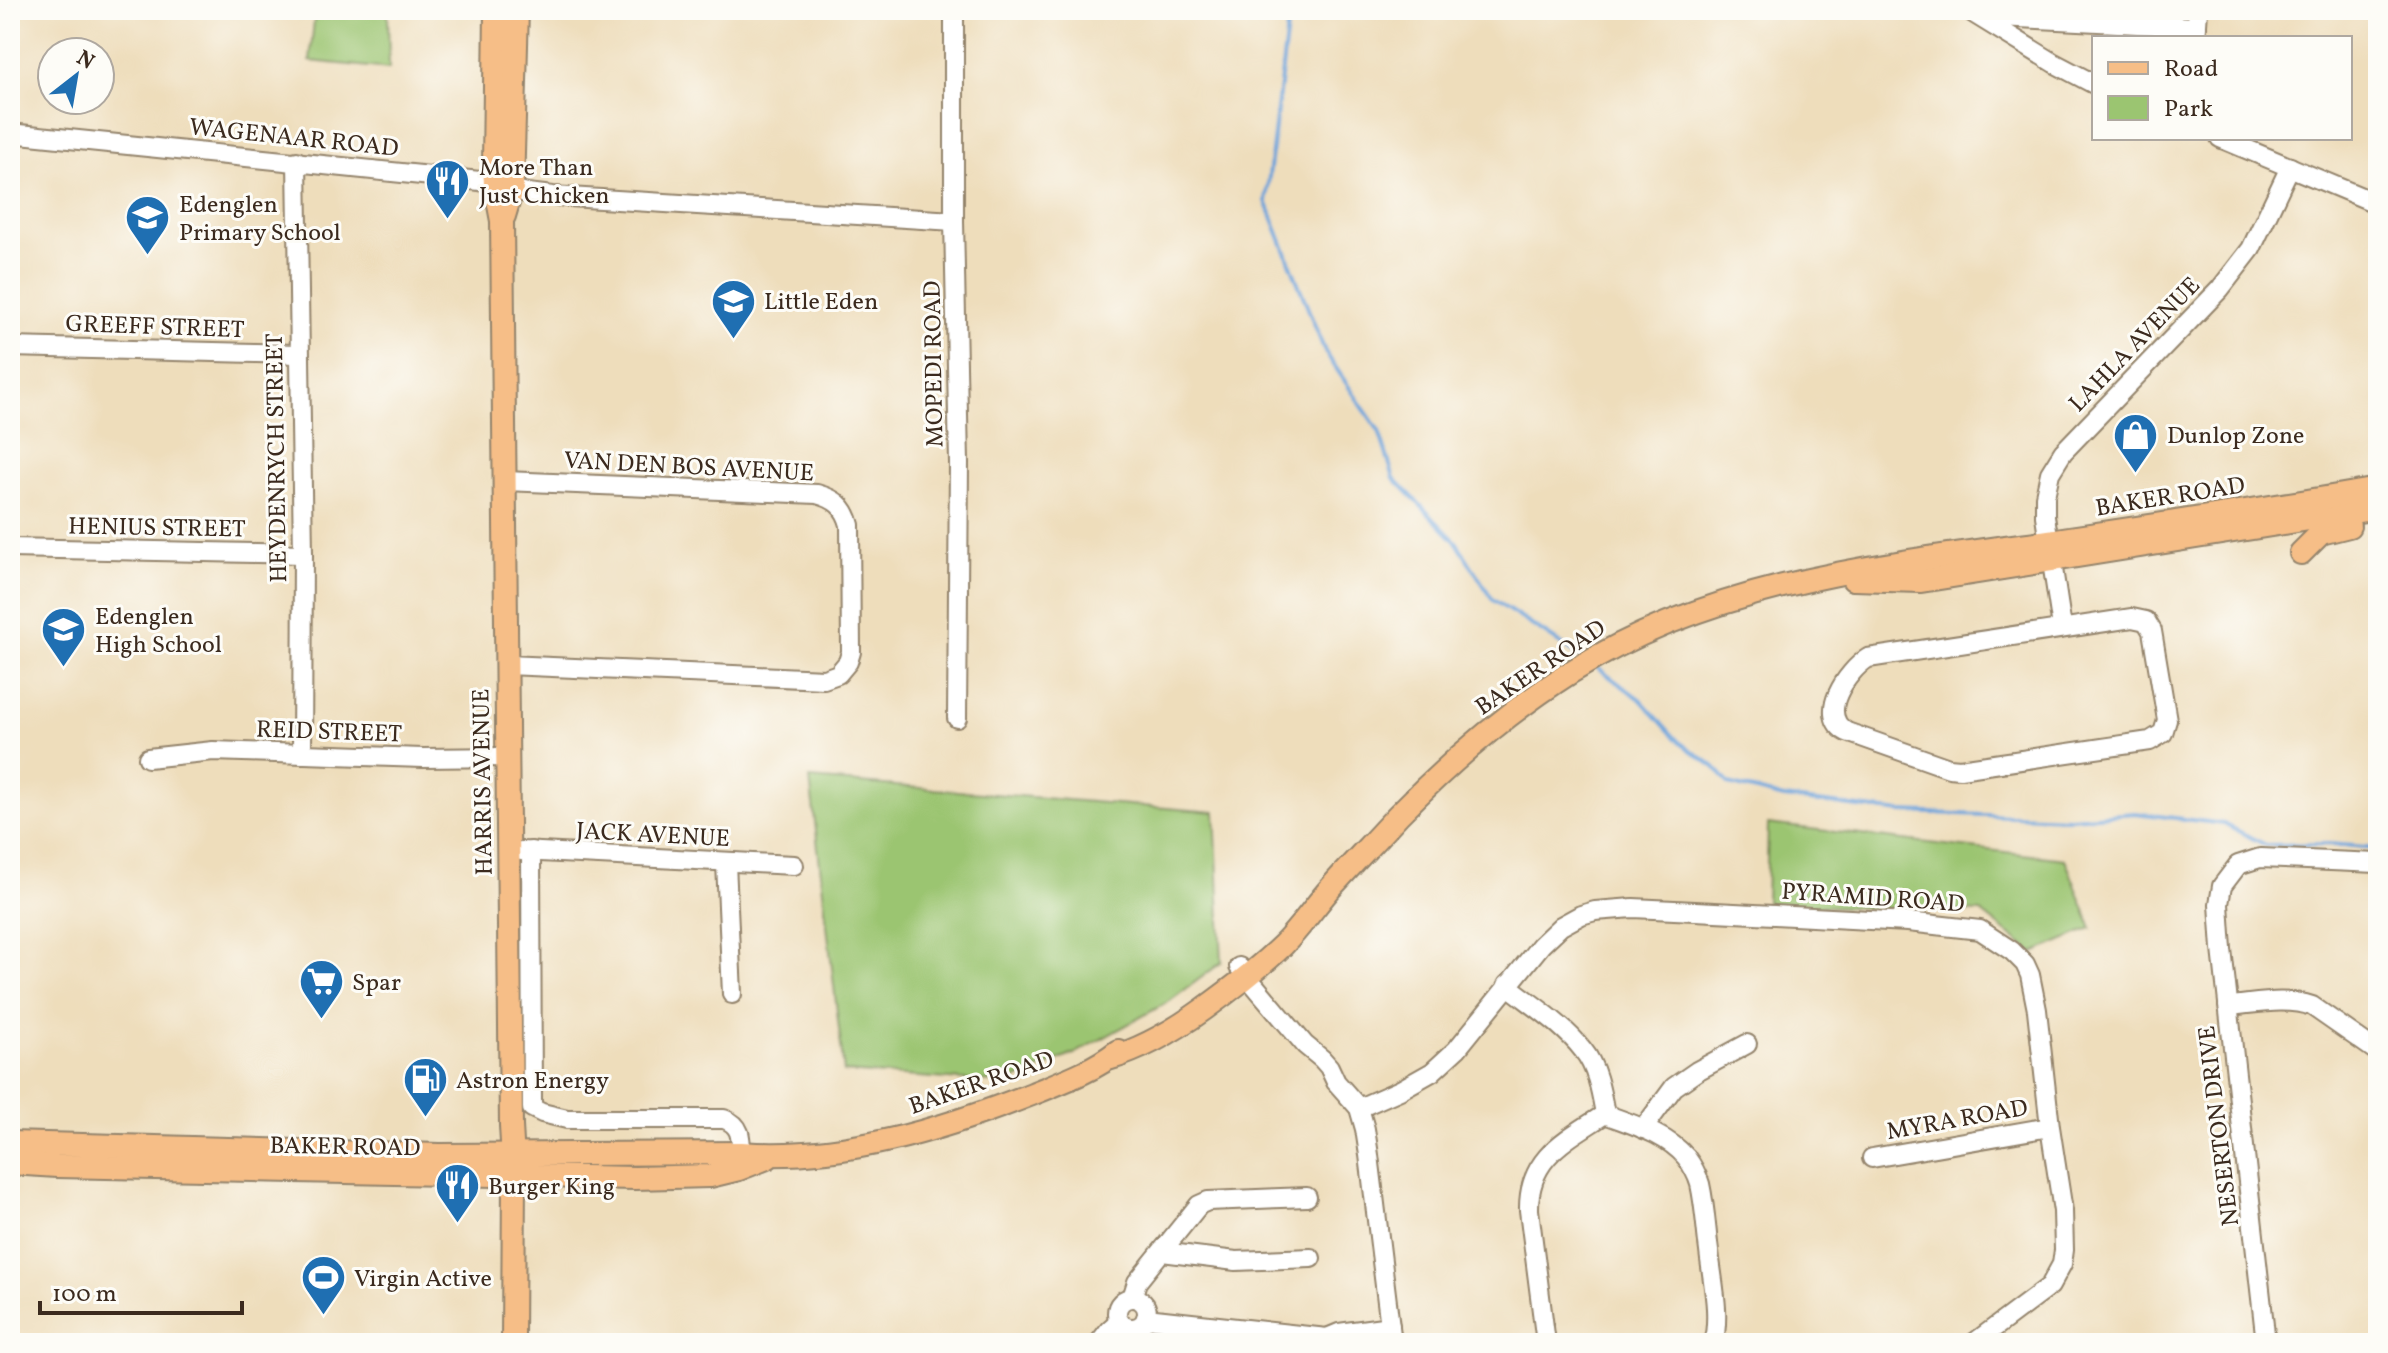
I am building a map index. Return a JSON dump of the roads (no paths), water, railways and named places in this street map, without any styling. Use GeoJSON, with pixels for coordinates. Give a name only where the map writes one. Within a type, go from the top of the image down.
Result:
{"type":"FeatureCollection","features":[{"type":"Feature","properties":{"kind":"main road","name":"HARRIS AVENUE"},"geometry":{"type":"LineString","coordinates":[[496,10],[503,186]]}},
{"type":"Feature","properties":{"kind":"main road","name":"HARRIS AVENUE"},"geometry":{"type":"LineString","coordinates":[[513,1343],[502,221],[517,10]]}},
{"type":"Feature","properties":{"kind":"main road","name":"BAKER ROAD"},"geometry":{"type":"LineString","coordinates":[[2051,551],[2378,489]]}},
{"type":"Feature","properties":{"kind":"main road","name":"BAKER ROAD"},"geometry":{"type":"LineString","coordinates":[[10,1163],[513,1166],[741,1153],[772,1156],[865,1144],[951,1123],[1050,1087],[1170,1032],[1244,972],[1444,770],[1566,675],[1607,650],[1653,628],[1691,613],[1847,570],[1938,555],[2051,551],[2378,508]]}},
{"type":"Feature","properties":{"kind":"main road"},"geometry":{"type":"LineString","coordinates":[[2301,553],[2321,533],[2378,520]]}},
{"type":"Feature","properties":{"kind":"main road","name":"BAKER ROAD"},"geometry":{"type":"LineString","coordinates":[[10,1143],[513,1166],[635,1178],[710,1176],[772,1156]]}},
{"type":"Feature","properties":{"kind":"street","name":"MOPEDI ROAD"},"geometry":{"type":"LineString","coordinates":[[954,10],[959,463],[957,718]]}},
{"type":"Feature","properties":{"kind":"street"},"geometry":{"type":"LineString","coordinates":[[1974,13],[2197,25]]}},
{"type":"Feature","properties":{"kind":"street"},"geometry":{"type":"LineString","coordinates":[[1974,13],[2092,83]]}},
{"type":"Feature","properties":{"kind":"street","name":"WAGENAAR ROAD"},"geometry":{"type":"LineString","coordinates":[[10,133],[297,161],[503,186],[553,196],[954,221]]}},
{"type":"Feature","properties":{"kind":"street"},"geometry":{"type":"LineString","coordinates":[[2225,140],[2378,204]]}},
{"type":"Feature","properties":{"kind":"street","name":"HEYDENRYCH STREET"},"geometry":{"type":"LineString","coordinates":[[297,161],[303,554],[302,754]]}},
{"type":"Feature","properties":{"kind":"street","name":"LAHLA AVENUE"},"geometry":{"type":"LineString","coordinates":[[2051,551],[2045,516],[2046,487],[2050,473],[2063,452],[2220,289],[2251,249],[2290,167]]}},
{"type":"Feature","properties":{"kind":"street","name":"GREEFF STREET"},"geometry":{"type":"LineString","coordinates":[[10,347],[298,354]]}},
{"type":"Feature","properties":{"kind":"street","name":"VAN DEN BOS AVENUE"},"geometry":{"type":"LineString","coordinates":[[505,481],[817,494],[832,498],[847,514],[850,525],[852,640],[848,662],[838,674],[824,679],[507,665]]}},
{"type":"Feature","properties":{"kind":"street","name":"HENIUS STREET"},"geometry":{"type":"LineString","coordinates":[[10,548],[303,554]]}},
{"type":"Feature","properties":{"kind":"street"},"geometry":{"type":"LineString","coordinates":[[2051,551],[2062,628]]}},
{"type":"Feature","properties":{"kind":"street"},"geometry":{"type":"LineString","coordinates":[[2132,618],[2149,625],[2167,720],[2167,726],[2160,736],[2138,743],[1960,769],[1949,768],[1858,736],[1836,724],[1833,711],[1838,695],[1855,669],[1868,658],[2062,628],[2132,618]]}},
{"type":"Feature","properties":{"kind":"street","name":"REID STREET"},"geometry":{"type":"LineString","coordinates":[[148,758],[213,751],[423,758],[507,757]]}},
{"type":"Feature","properties":{"kind":"street","name":"JACK AVENUE"},"geometry":{"type":"LineString","coordinates":[[508,851],[794,865]]}},
{"type":"Feature","properties":{"kind":"street"},"geometry":{"type":"LineString","coordinates":[[531,851],[532,1108],[567,1119],[724,1119],[737,1126],[741,1134],[741,1153]]}},
{"type":"Feature","properties":{"kind":"street","name":"NESERTON DRIVE"},"geometry":{"type":"LineString","coordinates":[[2266,1343],[2228,1006],[2219,904],[2222,886],[2238,865],[2260,858],[2378,863]]}},
{"type":"Feature","properties":{"kind":"street"},"geometry":{"type":"LineString","coordinates":[[726,863],[732,994]]}},
{"type":"Feature","properties":{"kind":"street","name":"PYRAMID ROAD"},"geometry":{"type":"LineString","coordinates":[[1359,1108],[1432,1072],[1457,1049],[1541,945],[1561,926],[1581,915],[1608,909],[1695,911],[1974,928],[1989,934],[2012,951],[2025,964],[2030,975],[2063,1211],[2064,1250],[2062,1264],[2050,1286],[1977,1342]]}},
{"type":"Feature","properties":{"kind":"street"},"geometry":{"type":"LineString","coordinates":[[1244,972],[1309,1049],[1329,1067],[1336,1082],[1359,1108],[1365,1129],[1391,1337]]}},
{"type":"Feature","properties":{"kind":"street"},"geometry":{"type":"LineString","coordinates":[[1507,985],[1584,1050],[1598,1082],[1605,1114]]}},
{"type":"Feature","properties":{"kind":"street"},"geometry":{"type":"LineString","coordinates":[[2228,1006],[2288,1001],[2303,1003],[2312,1006],[2378,1052]]}},
{"type":"Feature","properties":{"kind":"street"},"geometry":{"type":"LineString","coordinates":[[1643,1129],[1674,1087],[1747,1044]]}},
{"type":"Feature","properties":{"kind":"street"},"geometry":{"type":"LineString","coordinates":[[1605,1114],[1661,1137],[1693,1166],[1699,1181],[1714,1297],[1716,1334],[1713,1343]]}},
{"type":"Feature","properties":{"kind":"street"},"geometry":{"type":"LineString","coordinates":[[1546,1343],[1529,1210],[1532,1182],[1544,1160],[1557,1146],[1605,1114]]}},
{"type":"Feature","properties":{"kind":"street","name":"MYRA ROAD"},"geometry":{"type":"LineString","coordinates":[[1872,1158],[2050,1127]]}},
{"type":"Feature","properties":{"kind":"street"},"geometry":{"type":"LineString","coordinates":[[1132,1298],[1137,1282],[1199,1205],[1208,1201],[1307,1197]]}},
{"type":"Feature","properties":{"kind":"street"},"geometry":{"type":"LineString","coordinates":[[1162,1252],[1236,1261],[1311,1258]]}},
{"type":"Feature","properties":{"kind":"street"},"geometry":{"type":"LineString","coordinates":[[1132,1298],[1144,1304],[1147,1312],[1142,1324],[1132,1328],[1119,1321],[1117,1316],[1119,1306],[1132,1298]]}},
{"type":"Feature","properties":{"kind":"street"},"geometry":{"type":"LineString","coordinates":[[1146,1318],[1333,1341],[1339,1333],[1391,1337]]}},
{"type":"Feature","properties":{"kind":"street"},"geometry":{"type":"LineString","coordinates":[[1099,1343],[1119,1321]]}},
{"type":"Feature","properties":{"kind":"street"},"geometry":{"type":"LineString","coordinates":[[1351,1343],[1391,1337]]}},
{"type":"Feature","properties":{"kind":"waterway"},"geometry":{"type":"LineString","coordinates":[[1289,10],[1266,201],[1325,352],[1379,431],[1394,478],[1457,543],[1493,600],[1581,657]]}},
{"type":"Feature","properties":{"kind":"waterway"},"geometry":{"type":"LineString","coordinates":[[1595,666],[1640,699],[1679,742],[1715,767],[1729,784],[1784,798],[1901,812],[2070,818],[2135,813],[2224,824],[2266,845],[2329,844],[2378,848]]}},
{"type":"Feature","properties":{"kind":"place","name":"More Than Just Chicken"},"geometry":{"type":"Point","coordinates":[448,220]}},
{"type":"Feature","properties":{"kind":"place","name":"Edenglen Primary School"},"geometry":{"type":"Point","coordinates":[148,257]}},
{"type":"Feature","properties":{"kind":"place","name":"Little Eden"},"geometry":{"type":"Point","coordinates":[733,340]}},
{"type":"Feature","properties":{"kind":"place","name":"Dunlop Zone"},"geometry":{"type":"Point","coordinates":[2136,474]}},
{"type":"Feature","properties":{"kind":"place","name":"Edenglen High School"},"geometry":{"type":"Point","coordinates":[64,669]}},
{"type":"Feature","properties":{"kind":"place","name":"Spar"},"geometry":{"type":"Point","coordinates":[321,1021]}},
{"type":"Feature","properties":{"kind":"place","name":"Astron Energy"},"geometry":{"type":"Point","coordinates":[425,1119]}},
{"type":"Feature","properties":{"kind":"place","name":"Burger King"},"geometry":{"type":"Point","coordinates":[457,1225]}},
{"type":"Feature","properties":{"kind":"place","name":"Virgin Active"},"geometry":{"type":"Point","coordinates":[323,1317]}}]}
